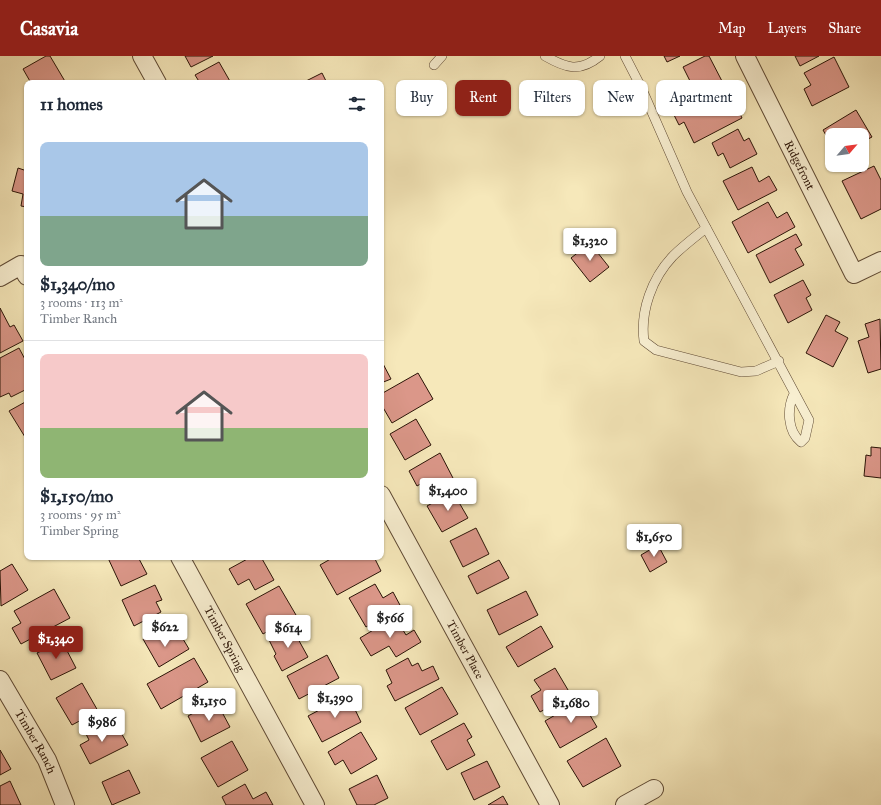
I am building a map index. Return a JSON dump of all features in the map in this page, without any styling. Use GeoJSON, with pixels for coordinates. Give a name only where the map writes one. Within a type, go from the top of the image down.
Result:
{"type":"FeatureCollection","features":[{"type":"Feature","properties":{"kind":"street"},"geometry":{"type":"LineString","coordinates":[[142,56],[155,80]]}},
{"type":"Feature","properties":{"kind":"street","name":"Ridgefront"},"geometry":{"type":"LineString","coordinates":[[744,56],[854,274],[881,261]]}},
{"type":"Feature","properties":{"kind":"street"},"geometry":{"type":"LineString","coordinates":[[0,277],[24,270]]}},
{"type":"Feature","properties":{"kind":"street","name":"Timber Place"},"geometry":{"type":"LineString","coordinates":[[384,501],[550,805]]}},
{"type":"Feature","properties":{"kind":"street","name":"Timber Spring"},"geometry":{"type":"LineString","coordinates":[[182,560],[316,805]]}},
{"type":"Feature","properties":{"kind":"street","name":"Timber Ranch"},"geometry":{"type":"LineString","coordinates":[[0,680],[46,760],[65,805]]}},
{"type":"Feature","properties":{"kind":"street"},"geometry":{"type":"LineString","coordinates":[[625,805],[654,789]]}},
{"type":"Feature","properties":{"kind":"lane"},"geometry":{"type":"LineString","coordinates":[[434,64],[442,56]]}},
{"type":"Feature","properties":{"kind":"lane"},"geometry":{"type":"LineString","coordinates":[[545,56],[563,66],[575,67],[587,64],[600,56]]}},
{"type":"Feature","properties":{"kind":"lane"},"geometry":{"type":"LineString","coordinates":[[625,56],[641,87],[687,192],[779,361],[794,394]]}},
{"type":"Feature","properties":{"kind":"lane"},"geometry":{"type":"LineString","coordinates":[[706,228],[673,256],[655,281],[643,314],[644,341],[656,350],[741,372],[756,371],[779,361]]}},
{"type":"Feature","properties":{"kind":"building"},"geometry":{"type":"Polygon","coordinates":[[[46,56],[50,56],[64,80],[29,80],[23,69],[46,56]]]}},
{"type":"Feature","properties":{"kind":"building"},"geometry":{"type":"Polygon","coordinates":[[[185,56],[213,56],[191,67],[185,56]]]}},
{"type":"Feature","properties":{"kind":"building"},"geometry":{"type":"Polygon","coordinates":[[[664,56],[680,56],[667,62],[664,56]]]}},
{"type":"Feature","properties":{"kind":"building"},"geometry":{"type":"Polygon","coordinates":[[[705,56],[709,56],[721,80],[690,80],[683,67],[705,56]]]}},
{"type":"Feature","properties":{"kind":"building"},"geometry":{"type":"Polygon","coordinates":[[[795,56],[819,56],[800,66],[795,56]]]}},
{"type":"Feature","properties":{"kind":"building"},"geometry":{"type":"Polygon","coordinates":[[[834,57],[849,87],[812,106],[804,89],[811,85],[804,73],[834,57]]]}},
{"type":"Feature","properties":{"kind":"building"},"geometry":{"type":"Polygon","coordinates":[[[219,62],[229,80],[198,80],[195,75],[219,62]]]}},
{"type":"Feature","properties":{"kind":"building"},"geometry":{"type":"Polygon","coordinates":[[[322,73],[326,80],[308,80],[322,73]]]}},
{"type":"Feature","properties":{"kind":"building"},"geometry":{"type":"Polygon","coordinates":[[[856,110],[867,128],[826,128],[856,110]]]}},
{"type":"Feature","properties":{"kind":"building"},"geometry":{"type":"Polygon","coordinates":[[[674,116],[741,116],[742,118],[694,143],[684,122],[679,125],[674,116]]]}},
{"type":"Feature","properties":{"kind":"building"},"geometry":{"type":"Polygon","coordinates":[[[738,129],[744,141],[749,138],[757,154],[730,168],[723,153],[718,156],[712,143],[738,129]]]}},
{"type":"Feature","properties":{"kind":"building"},"geometry":{"type":"Polygon","coordinates":[[[874,166],[881,180],[881,209],[861,219],[842,181],[861,172],[869,172],[869,168],[874,166]]]}},
{"type":"Feature","properties":{"kind":"building"},"geometry":{"type":"Polygon","coordinates":[[[752,167],[759,182],[769,176],[777,190],[738,210],[723,181],[752,167]]]}},
{"type":"Feature","properties":{"kind":"building"},"geometry":{"type":"Polygon","coordinates":[[[18,168],[24,170],[24,206],[21,206],[23,194],[12,191],[18,168]]]}},
{"type":"Feature","properties":{"kind":"building"},"geometry":{"type":"Polygon","coordinates":[[[768,202],[777,218],[787,212],[795,227],[748,253],[732,222],[768,202]]]}},
{"type":"Feature","properties":{"kind":"building"},"geometry":{"type":"Polygon","coordinates":[[[796,234],[802,245],[795,249],[804,265],[770,283],[756,255],[796,234]]]}},
{"type":"Feature","properties":{"kind":"building"},"geometry":{"type":"Polygon","coordinates":[[[590,243],[609,267],[590,282],[571,258],[590,243]]]}},
{"type":"Feature","properties":{"kind":"building"},"geometry":{"type":"Polygon","coordinates":[[[803,280],[811,295],[806,298],[812,310],[788,323],[774,295],[803,280]]]}},
{"type":"Feature","properties":{"kind":"building"},"geometry":{"type":"Polygon","coordinates":[[[0,308],[10,327],[14,325],[23,341],[0,353],[0,308]]]}},
{"type":"Feature","properties":{"kind":"building"},"geometry":{"type":"Polygon","coordinates":[[[826,315],[840,322],[835,331],[848,338],[833,367],[806,353],[826,315]]]}},
{"type":"Feature","properties":{"kind":"building"},"geometry":{"type":"Polygon","coordinates":[[[880,319],[881,369],[868,373],[858,341],[869,337],[865,324],[880,319]]]}},
{"type":"Feature","properties":{"kind":"building"},"geometry":{"type":"Polygon","coordinates":[[[19,348],[24,357],[24,390],[11,397],[9,393],[0,397],[0,358],[19,348]]]}},
{"type":"Feature","properties":{"kind":"building"},"geometry":{"type":"Polygon","coordinates":[[[384,366],[391,379],[384,382],[384,366]]]}},
{"type":"Feature","properties":{"kind":"building"},"geometry":{"type":"Polygon","coordinates":[[[418,373],[433,399],[392,423],[384,409],[384,392],[418,373]]]}},
{"type":"Feature","properties":{"kind":"building"},"geometry":{"type":"Polygon","coordinates":[[[24,403],[24,435],[9,411],[24,403]]]}},
{"type":"Feature","properties":{"kind":"building"},"geometry":{"type":"Polygon","coordinates":[[[416,419],[431,445],[405,460],[390,434],[416,419]]]}},
{"type":"Feature","properties":{"kind":"building"},"geometry":{"type":"Polygon","coordinates":[[[871,447],[881,448],[881,478],[864,476],[866,455],[871,456],[871,447]]]}},
{"type":"Feature","properties":{"kind":"building"},"geometry":{"type":"Polygon","coordinates":[[[440,453],[454,480],[435,491],[429,479],[417,486],[409,471],[440,453]]]}},
{"type":"Feature","properties":{"kind":"building"},"geometry":{"type":"Polygon","coordinates":[[[453,492],[468,518],[442,532],[427,506],[453,492]]]}},
{"type":"Feature","properties":{"kind":"building"},"geometry":{"type":"Polygon","coordinates":[[[476,528],[489,554],[463,567],[450,541],[476,528]]]}},
{"type":"Feature","properties":{"kind":"building"},"geometry":{"type":"Polygon","coordinates":[[[658,545],[667,562],[650,572],[641,555],[658,545]]]}},
{"type":"Feature","properties":{"kind":"building"},"geometry":{"type":"Polygon","coordinates":[[[109,560],[140,560],[147,574],[121,586],[109,560]]]}},
{"type":"Feature","properties":{"kind":"building"},"geometry":{"type":"Polygon","coordinates":[[[246,560],[263,560],[274,580],[255,590],[249,579],[238,585],[229,569],[246,560]]]}},
{"type":"Feature","properties":{"kind":"building"},"geometry":{"type":"Polygon","coordinates":[[[329,560],[376,560],[381,571],[337,595],[320,565],[329,560]]]}},
{"type":"Feature","properties":{"kind":"building"},"geometry":{"type":"Polygon","coordinates":[[[499,560],[509,578],[477,594],[468,576],[499,560]]]}},
{"type":"Feature","properties":{"kind":"building"},"geometry":{"type":"Polygon","coordinates":[[[12,564],[28,590],[1,606],[0,571],[12,564]]]}},
{"type":"Feature","properties":{"kind":"building"},"geometry":{"type":"Polygon","coordinates":[[[375,584],[383,598],[393,592],[401,607],[366,627],[349,598],[375,584]]]}},
{"type":"Feature","properties":{"kind":"building"},"geometry":{"type":"Polygon","coordinates":[[[155,585],[162,600],[156,602],[161,612],[134,626],[122,600],[155,585]]]}},
{"type":"Feature","properties":{"kind":"building"},"geometry":{"type":"Polygon","coordinates":[[[279,586],[296,615],[263,634],[246,604],[279,586]]]}},
{"type":"Feature","properties":{"kind":"building"},"geometry":{"type":"Polygon","coordinates":[[[54,589],[70,618],[21,644],[12,628],[21,623],[14,611],[54,589]]]}},
{"type":"Feature","properties":{"kind":"building"},"geometry":{"type":"Polygon","coordinates":[[[526,591],[538,615],[499,635],[487,610],[526,591]]]}},
{"type":"Feature","properties":{"kind":"building"},"geometry":{"type":"Polygon","coordinates":[[[395,617],[406,635],[414,630],[421,642],[396,657],[389,646],[371,656],[360,638],[395,617]]]}},
{"type":"Feature","properties":{"kind":"building"},"geometry":{"type":"Polygon","coordinates":[[[541,626],[553,647],[518,667],[506,647],[541,626]]]}},
{"type":"Feature","properties":{"kind":"building"},"geometry":{"type":"Polygon","coordinates":[[[292,628],[308,657],[282,671],[274,656],[276,654],[269,640],[292,628]]]}},
{"type":"Feature","properties":{"kind":"building"},"geometry":{"type":"Polygon","coordinates":[[[156,632],[161,640],[169,635],[172,639],[180,634],[189,649],[159,667],[143,639],[156,632]]]}},
{"type":"Feature","properties":{"kind":"building"},"geometry":{"type":"Polygon","coordinates":[[[62,641],[76,668],[51,680],[37,653],[62,641]]]}},
{"type":"Feature","properties":{"kind":"building"},"geometry":{"type":"Polygon","coordinates":[[[327,655],[339,678],[299,699],[287,676],[327,655]]]}},
{"type":"Feature","properties":{"kind":"building"},"geometry":{"type":"Polygon","coordinates":[[[194,658],[208,682],[161,709],[147,684],[194,658]]]}},
{"type":"Feature","properties":{"kind":"building"},"geometry":{"type":"Polygon","coordinates":[[[408,658],[412,666],[418,663],[422,671],[433,666],[439,679],[395,701],[387,686],[392,683],[386,670],[408,658]]]}},
{"type":"Feature","properties":{"kind":"building"},"geometry":{"type":"Polygon","coordinates":[[[555,668],[571,695],[540,712],[531,696],[541,690],[534,680],[555,668]]]}},
{"type":"Feature","properties":{"kind":"building"},"geometry":{"type":"Polygon","coordinates":[[[82,683],[98,711],[72,725],[56,698],[82,683]]]}},
{"type":"Feature","properties":{"kind":"building"},"geometry":{"type":"Polygon","coordinates":[[[442,687],[458,714],[420,735],[405,708],[442,687]]]}},
{"type":"Feature","properties":{"kind":"building"},"geometry":{"type":"Polygon","coordinates":[[[348,695],[361,722],[322,742],[308,716],[348,695]]]}},
{"type":"Feature","properties":{"kind":"building"},"geometry":{"type":"Polygon","coordinates":[[[581,700],[597,727],[560,748],[545,721],[581,700]]]}},
{"type":"Feature","properties":{"kind":"building"},"geometry":{"type":"Polygon","coordinates":[[[216,701],[230,727],[201,742],[188,716],[216,701]]]}},
{"type":"Feature","properties":{"kind":"building"},"geometry":{"type":"Polygon","coordinates":[[[105,722],[111,733],[119,729],[128,745],[90,764],[80,745],[89,740],[85,732],[105,722]]]}},
{"type":"Feature","properties":{"kind":"building"},"geometry":{"type":"Polygon","coordinates":[[[464,723],[472,737],[467,740],[475,755],[447,770],[431,741],[464,723]]]}},
{"type":"Feature","properties":{"kind":"building"},"geometry":{"type":"Polygon","coordinates":[[[361,732],[377,759],[351,774],[343,760],[335,765],[328,752],[361,732]]]}},
{"type":"Feature","properties":{"kind":"building"},"geometry":{"type":"Polygon","coordinates":[[[606,738],[621,766],[583,787],[567,761],[606,738]]]}},
{"type":"Feature","properties":{"kind":"building"},"geometry":{"type":"Polygon","coordinates":[[[232,741],[248,770],[218,787],[201,758],[232,741]]]}},
{"type":"Feature","properties":{"kind":"building"},"geometry":{"type":"Polygon","coordinates":[[[0,750],[11,769],[0,775],[0,750]]]}},
{"type":"Feature","properties":{"kind":"building"},"geometry":{"type":"Polygon","coordinates":[[[487,761],[500,787],[474,800],[461,773],[487,761]]]}},
{"type":"Feature","properties":{"kind":"building"},"geometry":{"type":"Polygon","coordinates":[[[129,770],[140,793],[112,805],[102,782],[129,770]]]}},
{"type":"Feature","properties":{"kind":"building"},"geometry":{"type":"Polygon","coordinates":[[[377,775],[388,798],[374,805],[357,805],[349,789],[377,775]]]}},
{"type":"Feature","properties":{"kind":"building"},"geometry":{"type":"Polygon","coordinates":[[[10,781],[21,805],[0,805],[0,786],[10,781]]]}},
{"type":"Feature","properties":{"kind":"building"},"geometry":{"type":"Polygon","coordinates":[[[245,784],[253,799],[266,792],[273,805],[226,805],[222,797],[245,784]]]}},
{"type":"Feature","properties":{"kind":"building"},"geometry":{"type":"Polygon","coordinates":[[[503,796],[508,805],[488,805],[503,796]]]}}]}
